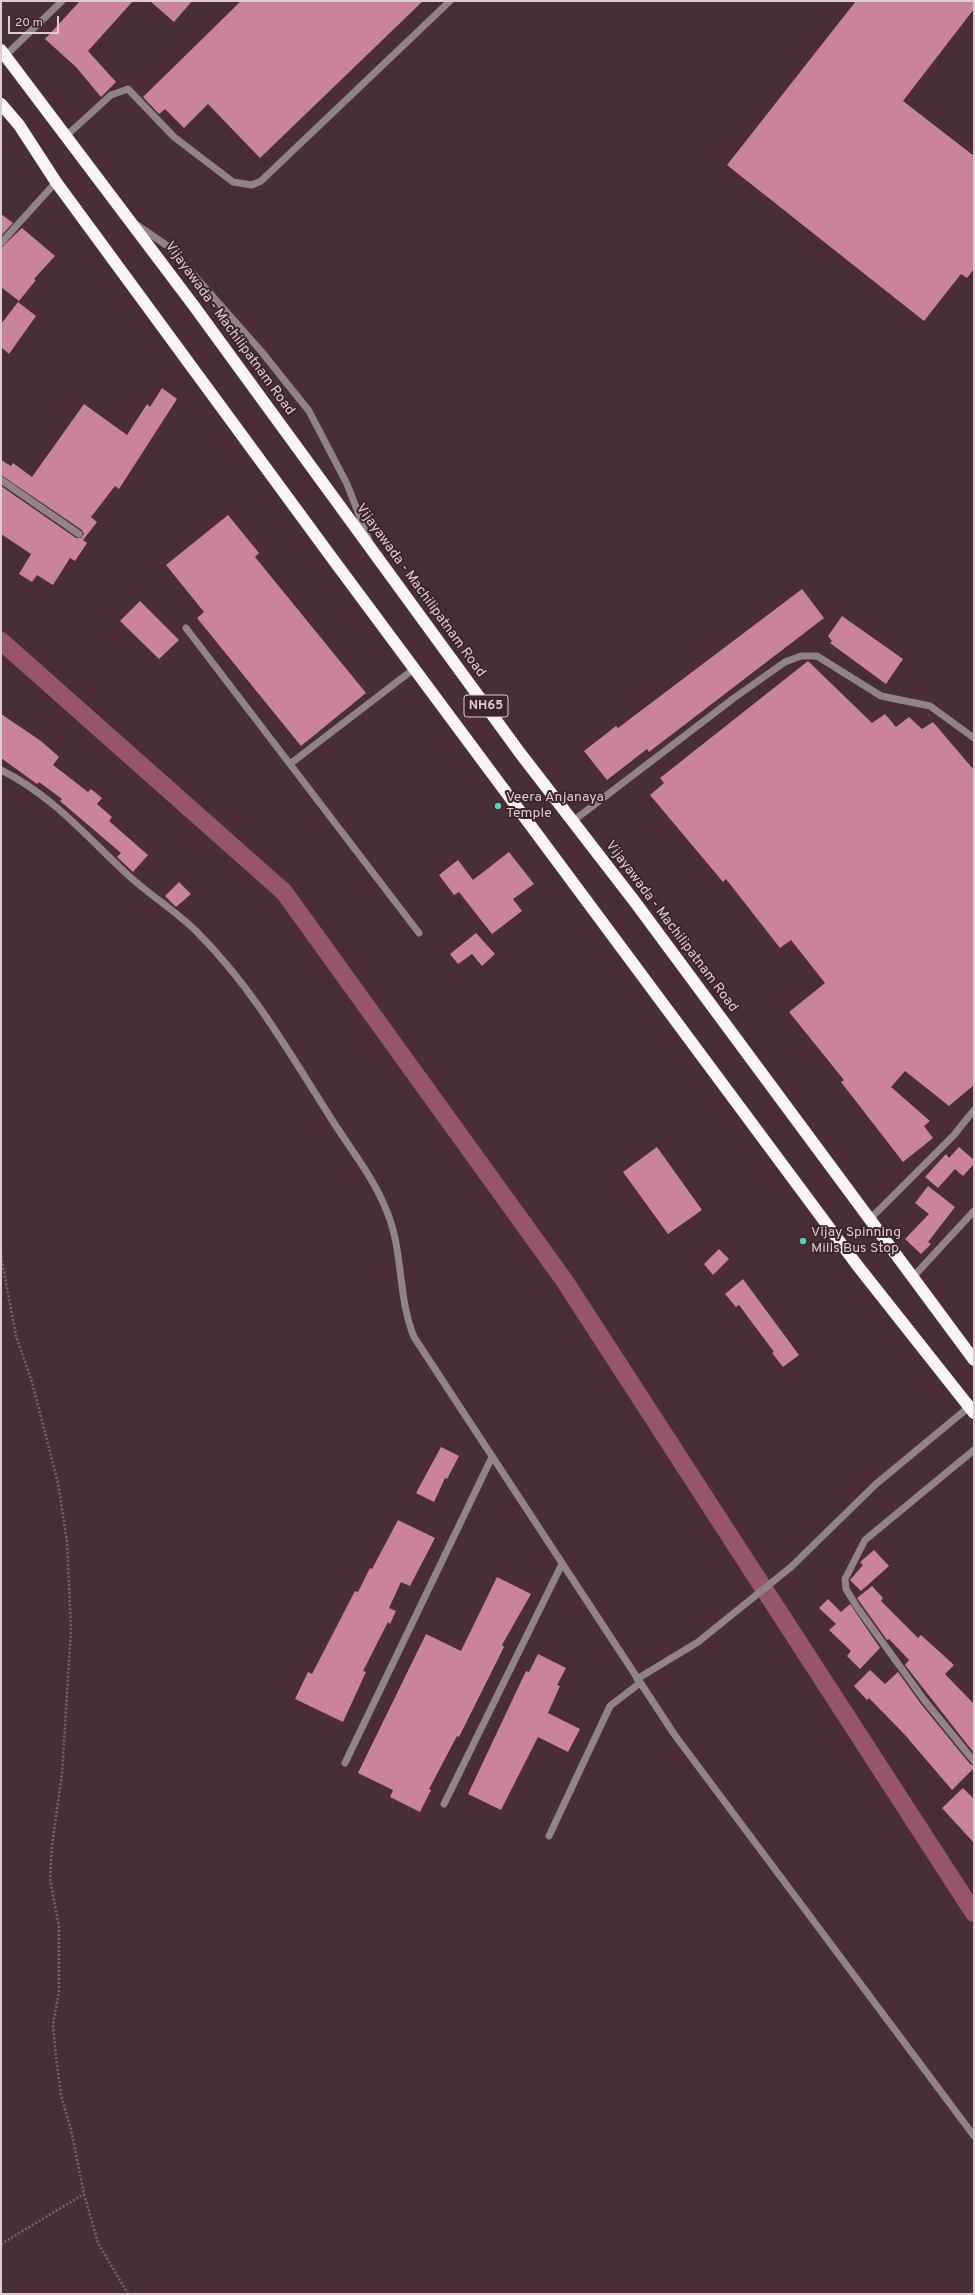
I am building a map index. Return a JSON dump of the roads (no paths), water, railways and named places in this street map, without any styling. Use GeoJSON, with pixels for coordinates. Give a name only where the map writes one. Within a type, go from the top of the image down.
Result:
{"type":"FeatureCollection","features":[{"type":"Feature","properties":{"kind":"highway","name":"Vijayawada - Machilipatnam Road"},"geometry":{"type":"LineString","coordinates":[[4,53],[128,219],[520,753],[573,821],[974,1360]]}},
{"type":"Feature","properties":{"kind":"highway","name":"NH65"},"geometry":{"type":"LineString","coordinates":[[1,104],[19,125],[56,182],[857,1264],[972,1410]]}},
{"type":"Feature","properties":{"kind":"street"},"geometry":{"type":"LineString","coordinates":[[4,53],[62,1]]}},
{"type":"Feature","properties":{"kind":"street"},"geometry":{"type":"LineString","coordinates":[[66,136],[111,95],[128,89],[174,137],[233,182],[252,185],[261,182],[450,1]]}},
{"type":"Feature","properties":{"kind":"street"},"geometry":{"type":"LineString","coordinates":[[1,112],[19,125]]}},
{"type":"Feature","properties":{"kind":"street"},"geometry":{"type":"LineString","coordinates":[[1,243],[56,182]]}},
{"type":"Feature","properties":{"kind":"street"},"geometry":{"type":"LineString","coordinates":[[128,219],[169,248],[261,351],[309,411],[347,484],[375,555]]}},
{"type":"Feature","properties":{"kind":"street"},"geometry":{"type":"LineString","coordinates":[[1,480],[79,534]]}},
{"type":"Feature","properties":{"kind":"street"},"geometry":{"type":"LineString","coordinates":[[186,628],[419,933]]}},
{"type":"Feature","properties":{"kind":"street"},"geometry":{"type":"LineString","coordinates":[[573,821],[734,698],[796,657],[808,655],[817,656],[881,696],[930,706],[974,738]]}},
{"type":"Feature","properties":{"kind":"street"},"geometry":{"type":"LineString","coordinates":[[290,764],[415,668]]}},
{"type":"Feature","properties":{"kind":"street"},"geometry":{"type":"LineString","coordinates":[[1,770],[22,780],[42,794],[135,881],[196,931],[221,958],[266,1014],[335,1124],[368,1173],[382,1201],[395,1238],[406,1318],[414,1338],[674,1734],[974,2136]]}},
{"type":"Feature","properties":{"kind":"street"},"geometry":{"type":"LineString","coordinates":[[870,1219],[954,1135],[974,1110]]}},
{"type":"Feature","properties":{"kind":"street"},"geometry":{"type":"LineString","coordinates":[[913,1277],[974,1210]]}},
{"type":"Feature","properties":{"kind":"street"},"geometry":{"type":"LineString","coordinates":[[549,1836],[610,1706],[638,1681],[698,1642],[791,1567],[876,1484],[972,1410]]}},
{"type":"Feature","properties":{"kind":"street"},"geometry":{"type":"LineString","coordinates":[[974,1450],[865,1540],[845,1579],[846,1589],[878,1637],[925,1701],[974,1761]]}},
{"type":"Feature","properties":{"kind":"street"},"geometry":{"type":"LineString","coordinates":[[345,1763],[492,1457]]}},
{"type":"Feature","properties":{"kind":"street"},"geometry":{"type":"LineString","coordinates":[[444,1804],[562,1564]]}},
{"type":"Feature","properties":{"kind":"waterway"},"geometry":{"type":"LineString","coordinates":[[1,641],[284,892],[564,1280],[974,1913]]}},
{"type":"Feature","properties":{"kind":"place","name":"Veera Anjanaya Temple"},"geometry":{"type":"Point","coordinates":[498,806]}},
{"type":"Feature","properties":{"kind":"place","name":"Vijay Spinning Mills Bus Stop"},"geometry":{"type":"Point","coordinates":[803,1241]}}]}
